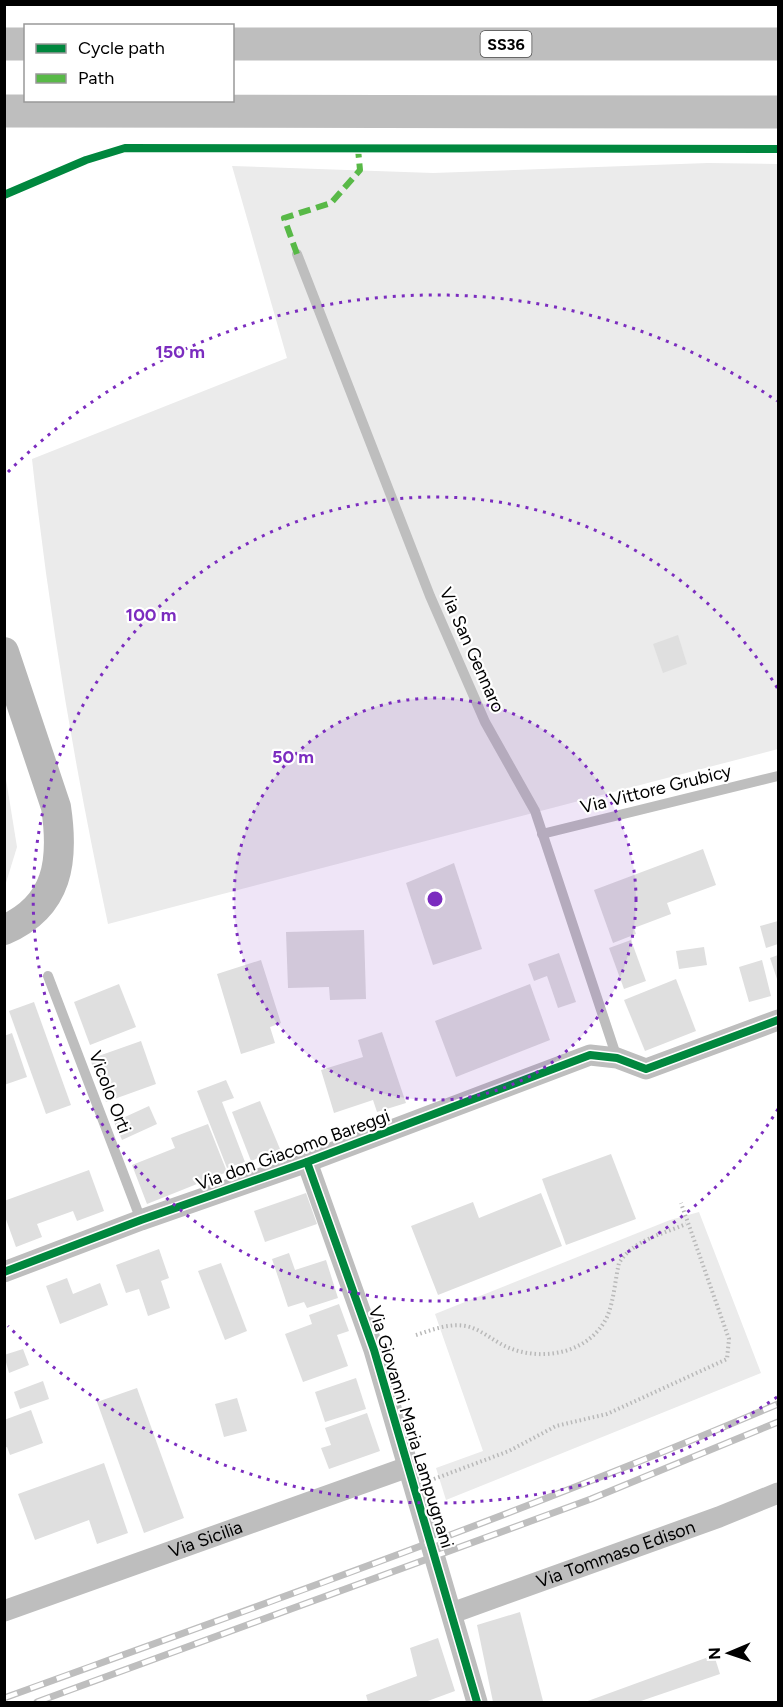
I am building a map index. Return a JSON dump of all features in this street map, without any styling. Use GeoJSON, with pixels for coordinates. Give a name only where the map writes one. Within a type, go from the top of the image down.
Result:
{"type":"FeatureCollection","features":[{"type":"Feature","properties":{"kind":"highway"},"geometry":{"type":"LineString","coordinates":[[4,44],[24,44]]}},
{"type":"Feature","properties":{"kind":"highway","name":"SS36"},"geometry":{"type":"LineString","coordinates":[[234,44],[778,44]]}},
{"type":"Feature","properties":{"kind":"highway"},"geometry":{"type":"LineString","coordinates":[[4,111],[778,112]]}},
{"type":"Feature","properties":{"kind":"street"},"geometry":{"type":"LineString","coordinates":[[4,652],[56,807],[60,831],[59,852],[51,890],[28,917],[4,930]]}},
{"type":"Feature","properties":{"kind":"street"},"geometry":{"type":"LineString","coordinates":[[617,1058],[646,1069],[778,1020]]}},
{"type":"Feature","properties":{"kind":"street","name":"Via don Giacomo Bareggi"},"geometry":{"type":"LineString","coordinates":[[4,1272],[141,1220],[307,1162],[590,1055],[617,1058]]}},
{"type":"Feature","properties":{"kind":"street","name":"Via Giovanni Maria Lampugnani"},"geometry":{"type":"LineString","coordinates":[[307,1162],[374,1350],[477,1702]]}},
{"type":"Feature","properties":{"kind":"street","name":"Via Sicilia"},"geometry":{"type":"LineString","coordinates":[[6,1608],[408,1467]]}},
{"type":"Feature","properties":{"kind":"street","name":"Via Tommaso Edison"},"geometry":{"type":"LineString","coordinates":[[452,1613],[719,1517],[778,1493]]}},
{"type":"Feature","properties":{"kind":"lane","name":"Via San Gennaro"},"geometry":{"type":"LineString","coordinates":[[297,254],[430,596],[485,722],[535,811],[617,1058]]}},
{"type":"Feature","properties":{"kind":"lane","name":"Via Vittore Grubicy"},"geometry":{"type":"LineString","coordinates":[[542,834],[778,776]]}},
{"type":"Feature","properties":{"kind":"lane","name":"Vicolo Orti"},"geometry":{"type":"LineString","coordinates":[[48,976],[141,1220]]}},
{"type":"Feature","properties":{"kind":"path"},"geometry":{"type":"LineString","coordinates":[[430,1468],[434,1479],[508,1451],[556,1426],[607,1414],[727,1359],[729,1339],[686,1224],[681,1203]]}},
{"type":"Feature","properties":{"kind":"path"},"geometry":{"type":"LineString","coordinates":[[416,1335],[440,1327],[467,1326],[506,1347],[543,1356],[584,1342],[596,1333],[608,1314],[619,1263],[630,1249],[686,1224]]}},
{"type":"Feature","properties":{"kind":"shaded area"},"geometry":{"type":"Polygon","coordinates":[[[708,163],[778,164],[778,749],[108,924],[64,692],[46,576],[32,459],[287,358],[232,166],[433,173],[708,163]]]}},
{"type":"Feature","properties":{"kind":"shaded area"},"geometry":{"type":"Polygon","coordinates":[[[5,773],[17,847],[4,886],[5,773]]]}},
{"type":"Feature","properties":{"kind":"shaded area"},"geometry":{"type":"Polygon","coordinates":[[[699,1212],[761,1373],[446,1500],[436,1468],[483,1451],[435,1314],[670,1220],[699,1212]]]}},
{"type":"Feature","properties":{"kind":"building"},"geometry":{"type":"Polygon","coordinates":[[[678,635],[687,664],[663,673],[653,644],[678,635]]]}},
{"type":"Feature","properties":{"kind":"building"},"geometry":{"type":"Polygon","coordinates":[[[703,849],[716,885],[667,903],[671,914],[634,928],[636,934],[613,943],[594,890],[703,849]]]}},
{"type":"Feature","properties":{"kind":"building"},"geometry":{"type":"Polygon","coordinates":[[[454,863],[482,949],[433,965],[406,883],[454,863]]]}},
{"type":"Feature","properties":{"kind":"building"},"geometry":{"type":"Polygon","coordinates":[[[778,921],[778,944],[766,948],[760,926],[778,921]]]}},
{"type":"Feature","properties":{"kind":"building"},"geometry":{"type":"Polygon","coordinates":[[[364,930],[366,999],[330,1000],[329,987],[288,988],[286,932],[364,930]]]}},
{"type":"Feature","properties":{"kind":"building"},"geometry":{"type":"Polygon","coordinates":[[[631,940],[646,981],[624,989],[609,948],[631,940]]]}},
{"type":"Feature","properties":{"kind":"building"},"geometry":{"type":"Polygon","coordinates":[[[704,947],[707,965],[679,969],[676,951],[704,947]]]}},
{"type":"Feature","properties":{"kind":"building"},"geometry":{"type":"Polygon","coordinates":[[[559,953],[576,1002],[558,1008],[547,976],[534,981],[528,964],[559,953]]]}},
{"type":"Feature","properties":{"kind":"building"},"geometry":{"type":"Polygon","coordinates":[[[778,955],[778,982],[770,958],[778,955]]]}},
{"type":"Feature","properties":{"kind":"building"},"geometry":{"type":"Polygon","coordinates":[[[261,960],[281,1023],[270,1027],[275,1043],[241,1054],[217,974],[261,960]]]}},
{"type":"Feature","properties":{"kind":"building"},"geometry":{"type":"Polygon","coordinates":[[[762,960],[771,996],[749,1002],[739,967],[762,960]]]}},
{"type":"Feature","properties":{"kind":"building"},"geometry":{"type":"Polygon","coordinates":[[[676,979],[696,1031],[645,1051],[624,1000],[676,979]]]}},
{"type":"Feature","properties":{"kind":"building"},"geometry":{"type":"Polygon","coordinates":[[[119,984],[136,1027],[90,1045],[74,1002],[119,984]]]}},
{"type":"Feature","properties":{"kind":"building"},"geometry":{"type":"Polygon","coordinates":[[[530,984],[550,1040],[456,1077],[435,1021],[530,984]]]}},
{"type":"Feature","properties":{"kind":"building"},"geometry":{"type":"Polygon","coordinates":[[[34,1002],[71,1105],[46,1114],[9,1011],[34,1002]]]}},
{"type":"Feature","properties":{"kind":"building"},"geometry":{"type":"Polygon","coordinates":[[[382,1032],[406,1103],[377,1112],[373,1100],[334,1113],[321,1070],[363,1057],[358,1040],[382,1032]]]}},
{"type":"Feature","properties":{"kind":"building"},"geometry":{"type":"Polygon","coordinates":[[[12,1033],[27,1077],[4,1085],[4,1036],[12,1033]]]}},
{"type":"Feature","properties":{"kind":"building"},"geometry":{"type":"Polygon","coordinates":[[[141,1041],[156,1084],[106,1102],[90,1059],[141,1041]]]}},
{"type":"Feature","properties":{"kind":"building"},"geometry":{"type":"Polygon","coordinates":[[[226,1080],[234,1098],[222,1102],[245,1162],[227,1168],[197,1091],[226,1080]]]}},
{"type":"Feature","properties":{"kind":"building"},"geometry":{"type":"Polygon","coordinates":[[[260,1101],[280,1149],[251,1161],[232,1112],[260,1101]]]}},
{"type":"Feature","properties":{"kind":"building"},"geometry":{"type":"Polygon","coordinates":[[[149,1106],[157,1124],[122,1140],[114,1122],[149,1106]]]}},
{"type":"Feature","properties":{"kind":"building"},"geometry":{"type":"Polygon","coordinates":[[[208,1124],[227,1172],[147,1204],[132,1165],[175,1148],[171,1138],[208,1124]]]}},
{"type":"Feature","properties":{"kind":"building"},"geometry":{"type":"Polygon","coordinates":[[[611,1154],[636,1219],[566,1245],[542,1179],[611,1154]]]}},
{"type":"Feature","properties":{"kind":"building"},"geometry":{"type":"Polygon","coordinates":[[[89,1170],[104,1211],[77,1221],[73,1211],[37,1224],[42,1237],[16,1247],[4,1214],[4,1201],[89,1170]]]}},
{"type":"Feature","properties":{"kind":"building"},"geometry":{"type":"Polygon","coordinates":[[[306,1193],[317,1224],[265,1242],[254,1211],[306,1193]]]}},
{"type":"Feature","properties":{"kind":"building"},"geometry":{"type":"Polygon","coordinates":[[[541,1193],[562,1246],[438,1295],[411,1226],[473,1202],[479,1218],[541,1193]]]}},
{"type":"Feature","properties":{"kind":"building"},"geometry":{"type":"Polygon","coordinates":[[[159,1249],[169,1278],[161,1281],[170,1308],[148,1316],[139,1289],[126,1293],[116,1265],[159,1249]]]}},
{"type":"Feature","properties":{"kind":"building"},"geometry":{"type":"Polygon","coordinates":[[[289,1253],[295,1270],[326,1260],[338,1298],[307,1308],[304,1302],[288,1307],[272,1259],[289,1253]]]}},
{"type":"Feature","properties":{"kind":"building"},"geometry":{"type":"Polygon","coordinates":[[[221,1263],[247,1331],[225,1340],[198,1271],[221,1263]]]}},
{"type":"Feature","properties":{"kind":"building"},"geometry":{"type":"Polygon","coordinates":[[[67,1278],[73,1294],[100,1283],[108,1305],[60,1324],[46,1286],[67,1278]]]}},
{"type":"Feature","properties":{"kind":"building"},"geometry":{"type":"Polygon","coordinates":[[[339,1304],[349,1331],[337,1335],[348,1366],[303,1382],[285,1334],[312,1324],[309,1315],[339,1304]]]}},
{"type":"Feature","properties":{"kind":"building"},"geometry":{"type":"Polygon","coordinates":[[[23,1349],[29,1365],[9,1373],[4,1355],[23,1349]]]}},
{"type":"Feature","properties":{"kind":"building"},"geometry":{"type":"Polygon","coordinates":[[[356,1378],[366,1409],[325,1422],[315,1392],[356,1378]]]}},
{"type":"Feature","properties":{"kind":"building"},"geometry":{"type":"Polygon","coordinates":[[[43,1381],[49,1399],[20,1409],[14,1392],[43,1381]]]}},
{"type":"Feature","properties":{"kind":"building"},"geometry":{"type":"Polygon","coordinates":[[[137,1388],[184,1518],[144,1533],[97,1402],[137,1388]]]}},
{"type":"Feature","properties":{"kind":"building"},"geometry":{"type":"Polygon","coordinates":[[[237,1398],[247,1431],[224,1437],[215,1404],[237,1398]]]}},
{"type":"Feature","properties":{"kind":"building"},"geometry":{"type":"Polygon","coordinates":[[[31,1410],[43,1443],[10,1455],[7,1447],[4,1448],[4,1420],[31,1410]]]}},
{"type":"Feature","properties":{"kind":"building"},"geometry":{"type":"Polygon","coordinates":[[[367,1413],[380,1451],[329,1469],[321,1448],[331,1445],[325,1428],[367,1413]]]}},
{"type":"Feature","properties":{"kind":"building"},"geometry":{"type":"Polygon","coordinates":[[[104,1463],[128,1533],[97,1544],[89,1520],[35,1540],[18,1494],[104,1463]]]}},
{"type":"Feature","properties":{"kind":"building"},"geometry":{"type":"Polygon","coordinates":[[[520,1612],[543,1701],[493,1702],[477,1625],[520,1612]]]}},
{"type":"Feature","properties":{"kind":"building"},"geometry":{"type":"Polygon","coordinates":[[[438,1638],[455,1691],[425,1702],[368,1702],[366,1695],[417,1676],[410,1648],[438,1638]]]}},
{"type":"Feature","properties":{"kind":"building"},"geometry":{"type":"Polygon","coordinates":[[[714,1655],[720,1674],[638,1702],[585,1702],[714,1655]]]}},
{"type":"Feature","properties":{"kind":"railway"},"geometry":{"type":"LineString","coordinates":[[4,1698],[490,1520],[778,1404]]}},
{"type":"Feature","properties":{"kind":"railway"},"geometry":{"type":"LineString","coordinates":[[37,1702],[591,1499],[778,1422]]}},
{"type":"Feature","properties":{"kind":"marked path"},"geometry":{"type":"LineString","coordinates":[[297,254],[284,218],[331,203],[360,170],[358,149]]}},
{"type":"Feature","properties":{"kind":"cycle path"},"geometry":{"type":"LineString","coordinates":[[4,195],[86,160],[125,148],[778,149]]}},
{"type":"Feature","properties":{"kind":"cycle path"},"geometry":{"type":"LineString","coordinates":[[4,1272],[141,1220],[307,1162],[590,1055],[617,1058],[646,1069],[778,1020]]}},
{"type":"Feature","properties":{"kind":"cycle path"},"geometry":{"type":"LineString","coordinates":[[307,1162],[374,1350],[477,1702]]}}]}
